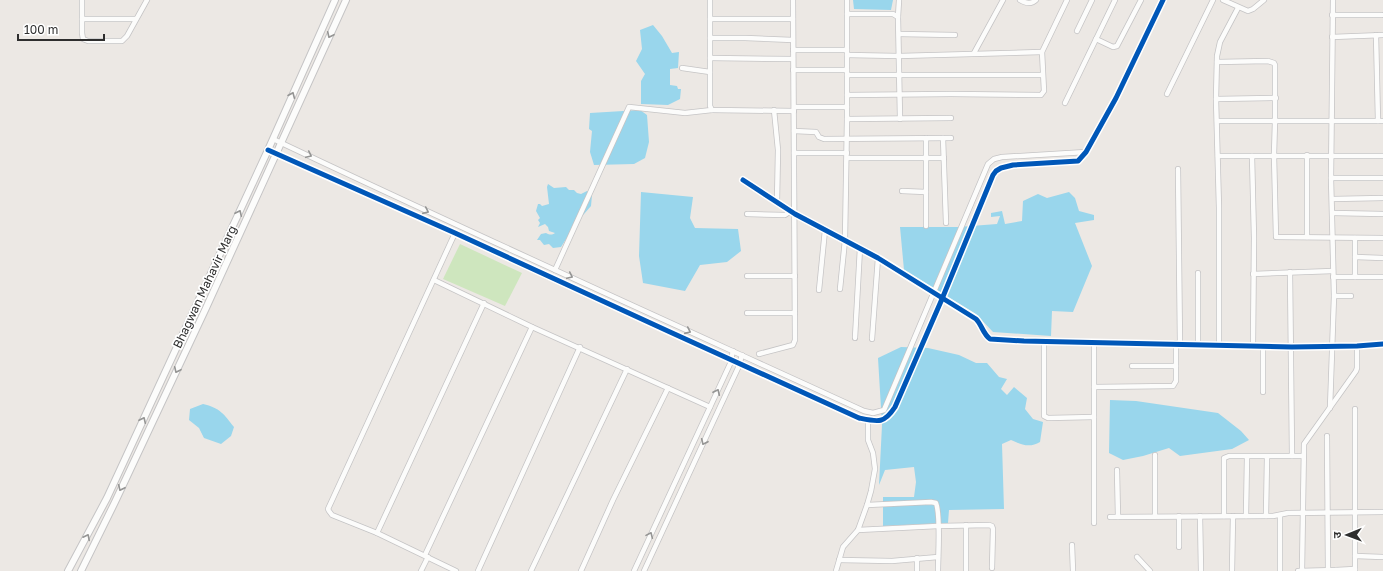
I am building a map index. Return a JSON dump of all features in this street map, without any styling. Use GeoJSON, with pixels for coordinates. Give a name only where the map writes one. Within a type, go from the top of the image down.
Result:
{"type":"FeatureCollection","features":[{"type":"Feature","properties":{"kind":"main road","name":"Bhagwan Mahavir Marg"},"geometry":{"type":"LineString","coordinates":[[68,571],[107,498],[268,150],[335,0]]}},
{"type":"Feature","properties":{"kind":"main road","name":"Bhagwan Mahavir Marg"},"geometry":{"type":"LineString","coordinates":[[80,571],[115,502],[346,0]]}},
{"type":"Feature","properties":{"kind":"street"},"geometry":{"type":"LineString","coordinates":[[82,0],[82,37],[85,40],[118,41],[125,39],[147,0]]}},
{"type":"Feature","properties":{"kind":"street"},"geometry":{"type":"LineString","coordinates":[[710,0],[710,106],[712,110]]}},
{"type":"Feature","properties":{"kind":"street"},"geometry":{"type":"LineString","coordinates":[[759,354],[793,345],[794,343],[793,0]]}},
{"type":"Feature","properties":{"kind":"street"},"geometry":{"type":"LineString","coordinates":[[840,289],[845,240],[847,156],[847,0]]}},
{"type":"Feature","properties":{"kind":"street"},"geometry":{"type":"LineString","coordinates":[[899,0],[900,119]]}},
{"type":"Feature","properties":{"kind":"street"},"geometry":{"type":"LineString","coordinates":[[974,53],[1003,0]]}},
{"type":"Feature","properties":{"kind":"street"},"geometry":{"type":"LineString","coordinates":[[1020,0],[1028,3],[1036,0]]}},
{"type":"Feature","properties":{"kind":"street"},"geometry":{"type":"LineString","coordinates":[[847,95],[1043,94],[1042,52],[1067,0]]}},
{"type":"Feature","properties":{"kind":"street"},"geometry":{"type":"LineString","coordinates":[[1077,31],[1092,0]]}},
{"type":"Feature","properties":{"kind":"street"},"geometry":{"type":"LineString","coordinates":[[1065,103],[1115,0]]}},
{"type":"Feature","properties":{"kind":"street"},"geometry":{"type":"LineString","coordinates":[[1096,39],[1113,47],[1117,46],[1141,0]]}},
{"type":"Feature","properties":{"kind":"street"},"geometry":{"type":"LineString","coordinates":[[268,150],[859,418],[877,421],[889,417],[895,407],[996,171],[1013,165],[1078,161],[1086,152],[1116,98],[1163,0]]}},
{"type":"Feature","properties":{"kind":"street"},"geometry":{"type":"LineString","coordinates":[[1167,94],[1213,0]]}},
{"type":"Feature","properties":{"kind":"street"},"geometry":{"type":"LineString","coordinates":[[1224,0],[1238,8],[1248,11],[1251,11],[1264,0]]}},
{"type":"Feature","properties":{"kind":"street"},"geometry":{"type":"LineString","coordinates":[[1330,408],[1331,346],[1334,296],[1332,178],[1333,0]]}},
{"type":"Feature","properties":{"kind":"street"},"geometry":{"type":"LineString","coordinates":[[1219,345],[1218,156],[1216,99],[1217,51],[1220,42],[1238,8]]}},
{"type":"Feature","properties":{"kind":"street"},"geometry":{"type":"LineString","coordinates":[[847,14],[893,14],[898,17]]}},
{"type":"Feature","properties":{"kind":"street"},"geometry":{"type":"LineString","coordinates":[[1332,15],[1382,15]]}},
{"type":"Feature","properties":{"kind":"street"},"geometry":{"type":"LineString","coordinates":[[82,20],[136,19]]}},
{"type":"Feature","properties":{"kind":"street"},"geometry":{"type":"LineString","coordinates":[[710,19],[793,19]]}},
{"type":"Feature","properties":{"kind":"street"},"geometry":{"type":"LineString","coordinates":[[899,34],[955,34]]}},
{"type":"Feature","properties":{"kind":"street"},"geometry":{"type":"LineString","coordinates":[[1217,121],[1380,121],[1376,35]]}},
{"type":"Feature","properties":{"kind":"street"},"geometry":{"type":"LineString","coordinates":[[1332,37],[1383,35]]}},
{"type":"Feature","properties":{"kind":"street"},"geometry":{"type":"LineString","coordinates":[[710,38],[793,40]]}},
{"type":"Feature","properties":{"kind":"street"},"geometry":{"type":"LineString","coordinates":[[793,50],[899,56],[1042,52]]}},
{"type":"Feature","properties":{"kind":"street"},"geometry":{"type":"LineString","coordinates":[[710,58],[793,60]]}},
{"type":"Feature","properties":{"kind":"street"},"geometry":{"type":"LineString","coordinates":[[1217,62],[1268,61],[1274,63],[1276,98],[1274,155],[1276,237],[1383,238]]}},
{"type":"Feature","properties":{"kind":"street"},"geometry":{"type":"LineString","coordinates":[[682,68],[710,72]]}},
{"type":"Feature","properties":{"kind":"street"},"geometry":{"type":"LineString","coordinates":[[793,70],[847,70]]}},
{"type":"Feature","properties":{"kind":"street"},"geometry":{"type":"LineString","coordinates":[[847,75],[1042,75]]}},
{"type":"Feature","properties":{"kind":"street"},"geometry":{"type":"LineString","coordinates":[[1216,99],[1276,98]]}},
{"type":"Feature","properties":{"kind":"street"},"geometry":{"type":"LineString","coordinates":[[555,270],[628,107],[685,113],[712,110],[774,110],[847,107]]}},
{"type":"Feature","properties":{"kind":"street"},"geometry":{"type":"LineString","coordinates":[[774,110],[778,150],[777,202]]}},
{"type":"Feature","properties":{"kind":"street"},"geometry":{"type":"LineString","coordinates":[[847,119],[951,118]]}},
{"type":"Feature","properties":{"kind":"street"},"geometry":{"type":"LineString","coordinates":[[794,131],[816,132],[824,139],[951,138]]}},
{"type":"Feature","properties":{"kind":"street"},"geometry":{"type":"LineString","coordinates":[[926,138],[926,226]]}},
{"type":"Feature","properties":{"kind":"street"},"geometry":{"type":"LineString","coordinates":[[943,138],[946,223]]}},
{"type":"Feature","properties":{"kind":"street"},"geometry":{"type":"LineString","coordinates":[[273,139],[555,270],[873,413],[884,410],[988,164],[994,159],[1002,157],[1086,152]]}},
{"type":"Feature","properties":{"kind":"street"},"geometry":{"type":"LineString","coordinates":[[794,153],[847,156],[944,158]]}},
{"type":"Feature","properties":{"kind":"street"},"geometry":{"type":"LineString","coordinates":[[1307,155],[1307,238]]}},
{"type":"Feature","properties":{"kind":"street"},"geometry":{"type":"LineString","coordinates":[[1218,156],[1383,156]]}},
{"type":"Feature","properties":{"kind":"street"},"geometry":{"type":"LineString","coordinates":[[1252,156],[1254,238],[1253,346]]}},
{"type":"Feature","properties":{"kind":"street"},"geometry":{"type":"LineString","coordinates":[[1094,387],[1174,386],[1176,381],[1178,344],[1178,169]]}},
{"type":"Feature","properties":{"kind":"street"},"geometry":{"type":"LineString","coordinates":[[1332,178],[1383,178]]}},
{"type":"Feature","properties":{"kind":"street"},"geometry":{"type":"LineString","coordinates":[[743,180],[793,212],[878,258],[976,319],[981,324],[990,339],[1292,347],[1383,344]]}},
{"type":"Feature","properties":{"kind":"street"},"geometry":{"type":"LineString","coordinates":[[902,191],[926,192]]}},
{"type":"Feature","properties":{"kind":"street"},"geometry":{"type":"LineString","coordinates":[[1333,199],[1383,198]]}},
{"type":"Feature","properties":{"kind":"street"},"geometry":{"type":"LineString","coordinates":[[747,214],[785,215],[793,212]]}},
{"type":"Feature","properties":{"kind":"street"},"geometry":{"type":"LineString","coordinates":[[1333,213],[1383,214]]}},
{"type":"Feature","properties":{"kind":"street"},"geometry":{"type":"LineString","coordinates":[[819,290],[825,230]]}},
{"type":"Feature","properties":{"kind":"street"},"geometry":{"type":"LineString","coordinates":[[456,234],[328,509],[332,515],[377,533],[456,571]]}},
{"type":"Feature","properties":{"kind":"street"},"geometry":{"type":"LineString","coordinates":[[1355,238],[1355,277]]}},
{"type":"Feature","properties":{"kind":"street"},"geometry":{"type":"LineString","coordinates":[[855,338],[860,248]]}},
{"type":"Feature","properties":{"kind":"street"},"geometry":{"type":"LineString","coordinates":[[1355,257],[1383,258]]}},
{"type":"Feature","properties":{"kind":"street"},"geometry":{"type":"LineString","coordinates":[[872,339],[878,258]]}},
{"type":"Feature","properties":{"kind":"street"},"geometry":{"type":"LineString","coordinates":[[1253,274],[1334,271]]}},
{"type":"Feature","properties":{"kind":"street"},"geometry":{"type":"LineString","coordinates":[[1290,272],[1292,456]]}},
{"type":"Feature","properties":{"kind":"street"},"geometry":{"type":"LineString","coordinates":[[1198,273],[1198,344]]}},
{"type":"Feature","properties":{"kind":"street"},"geometry":{"type":"LineString","coordinates":[[747,276],[795,276]]}},
{"type":"Feature","properties":{"kind":"street"},"geometry":{"type":"LineString","coordinates":[[1333,277],[1383,277]]}},
{"type":"Feature","properties":{"kind":"street"},"geometry":{"type":"LineString","coordinates":[[434,280],[710,407]]}},
{"type":"Feature","properties":{"kind":"street"},"geometry":{"type":"LineString","coordinates":[[1334,296],[1351,296]]}},
{"type":"Feature","properties":{"kind":"street"},"geometry":{"type":"LineString","coordinates":[[377,533],[484,303]]}},
{"type":"Feature","properties":{"kind":"street"},"geometry":{"type":"LineString","coordinates":[[747,313],[795,313]]}},
{"type":"Feature","properties":{"kind":"street"},"geometry":{"type":"LineString","coordinates":[[422,571],[427,556],[532,326]]}},
{"type":"Feature","properties":{"kind":"street"},"geometry":{"type":"LineString","coordinates":[[1044,341],[1044,416],[1048,418],[1094,417]]}},
{"type":"Feature","properties":{"kind":"street"},"geometry":{"type":"LineString","coordinates":[[1094,342],[1094,523]]}},
{"type":"Feature","properties":{"kind":"street"},"geometry":{"type":"LineString","coordinates":[[1263,346],[1263,392]]}},
{"type":"Feature","properties":{"kind":"street"},"geometry":{"type":"LineString","coordinates":[[1302,571],[1304,444],[1357,368],[1357,346]]}},
{"type":"Feature","properties":{"kind":"street"},"geometry":{"type":"LineString","coordinates":[[478,571],[580,347]]}},
{"type":"Feature","properties":{"kind":"street"},"geometry":{"type":"LineString","coordinates":[[634,571],[730,364],[733,351]]}},
{"type":"Feature","properties":{"kind":"street"},"geometry":{"type":"LineString","coordinates":[[644,571],[742,355]]}},
{"type":"Feature","properties":{"kind":"street"},"geometry":{"type":"LineString","coordinates":[[1132,366],[1176,366]]}},
{"type":"Feature","properties":{"kind":"street"},"geometry":{"type":"LineString","coordinates":[[532,571],[627,369]]}},
{"type":"Feature","properties":{"kind":"street"},"geometry":{"type":"LineString","coordinates":[[581,571],[613,500],[668,388]]}},
{"type":"Feature","properties":{"kind":"street"},"geometry":{"type":"LineString","coordinates":[[1298,571],[1355,570],[1355,409]]}},
{"type":"Feature","properties":{"kind":"street"},"geometry":{"type":"LineString","coordinates":[[836,571],[843,547],[858,530],[872,491],[874,469],[873,453],[868,440],[868,412]]}},
{"type":"Feature","properties":{"kind":"street"},"geometry":{"type":"LineString","coordinates":[[1327,436],[1328,570]]}},
{"type":"Feature","properties":{"kind":"street"},"geometry":{"type":"LineString","coordinates":[[1155,455],[1155,516]]}},
{"type":"Feature","properties":{"kind":"street"},"geometry":{"type":"LineString","coordinates":[[1224,516],[1224,458],[1226,456],[1303,456]]}},
{"type":"Feature","properties":{"kind":"street"},"geometry":{"type":"LineString","coordinates":[[1246,516],[1247,456]]}},
{"type":"Feature","properties":{"kind":"street"},"geometry":{"type":"LineString","coordinates":[[1266,516],[1267,456]]}},
{"type":"Feature","properties":{"kind":"street"},"geometry":{"type":"LineString","coordinates":[[1117,470],[1118,517]]}},
{"type":"Feature","properties":{"kind":"street"},"geometry":{"type":"LineString","coordinates":[[868,505],[936,503],[938,526],[938,571]]}},
{"type":"Feature","properties":{"kind":"street"},"geometry":{"type":"LineString","coordinates":[[1110,517],[1266,516],[1303,512],[1383,512]]}},
{"type":"Feature","properties":{"kind":"street"},"geometry":{"type":"LineString","coordinates":[[1280,515],[1280,571]]}},
{"type":"Feature","properties":{"kind":"street"},"geometry":{"type":"LineString","coordinates":[[1179,516],[1179,547]]}},
{"type":"Feature","properties":{"kind":"street"},"geometry":{"type":"LineString","coordinates":[[1200,516],[1201,571]]}},
{"type":"Feature","properties":{"kind":"street"},"geometry":{"type":"LineString","coordinates":[[1232,571],[1233,516]]}},
{"type":"Feature","properties":{"kind":"street"},"geometry":{"type":"LineString","coordinates":[[858,530],[966,525],[992,526],[992,568]]}},
{"type":"Feature","properties":{"kind":"street"},"geometry":{"type":"LineString","coordinates":[[966,525],[966,571]]}},
{"type":"Feature","properties":{"kind":"street"},"geometry":{"type":"LineString","coordinates":[[1072,545],[1073,571]]}},
{"type":"Feature","properties":{"kind":"street"},"geometry":{"type":"LineString","coordinates":[[1355,556],[1383,557]]}},
{"type":"Feature","properties":{"kind":"street"},"geometry":{"type":"LineString","coordinates":[[839,560],[892,561],[938,557]]}},
{"type":"Feature","properties":{"kind":"street"},"geometry":{"type":"LineString","coordinates":[[1137,557],[1150,571]]}},
{"type":"Feature","properties":{"kind":"street"},"geometry":{"type":"LineString","coordinates":[[917,558],[917,571]]}},
{"type":"Feature","properties":{"kind":"green space"},"geometry":{"type":"Polygon","coordinates":[[[460,244],[522,273],[505,306],[443,279],[460,244]]]}},
{"type":"Feature","properties":{"kind":"water"},"geometry":{"type":"Polygon","coordinates":[[[853,0],[893,0],[891,10],[854,9],[853,0]]]}},
{"type":"Feature","properties":{"kind":"water"},"geometry":{"type":"Polygon","coordinates":[[[653,25],[662,36],[672,53],[679,52],[678,68],[670,69],[670,85],[677,86],[678,89],[681,89],[680,99],[668,105],[641,104],[641,81],[645,74],[636,61],[642,49],[640,30],[653,25]]]}},
{"type":"Feature","properties":{"kind":"water"},"geometry":{"type":"Polygon","coordinates":[[[640,110],[647,115],[649,142],[645,158],[634,164],[594,165],[590,152],[592,131],[589,129],[590,113],[640,110]]]}},
{"type":"Feature","properties":{"kind":"water"},"geometry":{"type":"Polygon","coordinates":[[[548,184],[554,188],[566,187],[569,190],[574,190],[581,194],[587,191],[592,195],[591,206],[577,222],[561,247],[553,248],[549,244],[544,245],[540,240],[537,240],[541,234],[555,233],[549,231],[545,224],[538,227],[540,223],[538,220],[540,218],[536,211],[538,204],[542,206],[549,204],[548,184]]]}},
{"type":"Feature","properties":{"kind":"water"},"geometry":{"type":"Polygon","coordinates":[[[641,192],[693,197],[690,218],[695,228],[738,229],[741,251],[727,262],[700,265],[685,291],[643,283],[639,256],[641,192]]]}},
{"type":"Feature","properties":{"kind":"water"},"geometry":{"type":"Polygon","coordinates":[[[1069,192],[1075,198],[1079,211],[1094,215],[1094,220],[1075,223],[1092,266],[1073,312],[1052,311],[1051,336],[993,332],[976,314],[904,270],[900,227],[958,227],[997,224],[1000,216],[991,217],[991,213],[1002,211],[1005,224],[1022,221],[1023,201],[1038,194],[1047,198],[1069,192]]]}},
{"type":"Feature","properties":{"kind":"water"},"geometry":{"type":"Polygon","coordinates":[[[901,347],[928,348],[959,355],[976,363],[987,363],[999,377],[1007,379],[1001,389],[1007,395],[1014,387],[1027,398],[1025,409],[1033,419],[1043,422],[1040,442],[1033,445],[1026,445],[1011,440],[1002,444],[1004,509],[949,510],[948,523],[883,526],[883,497],[914,497],[916,482],[914,467],[885,470],[879,485],[882,425],[878,358],[901,347]]]}},
{"type":"Feature","properties":{"kind":"water"},"geometry":{"type":"Polygon","coordinates":[[[1110,400],[1136,401],[1218,413],[1241,431],[1249,440],[1232,449],[1180,456],[1169,448],[1123,460],[1109,453],[1110,400]]]}},
{"type":"Feature","properties":{"kind":"water"},"geometry":{"type":"Polygon","coordinates":[[[203,404],[214,407],[221,412],[234,427],[231,436],[221,444],[204,438],[199,428],[189,420],[190,409],[203,404]]]}},
{"type":"Feature","properties":{"kind":"cycle path"},"geometry":{"type":"LineString","coordinates":[[268,150],[455,233],[859,418],[876,421],[884,419],[895,407],[942,299],[993,175],[1001,168],[1013,165],[1078,161],[1086,152],[1116,98],[1163,0]]}},
{"type":"Feature","properties":{"kind":"cycle path"},"geometry":{"type":"LineString","coordinates":[[743,180],[795,214],[878,258],[976,319],[990,339],[1292,347],[1383,344]]}}]}
